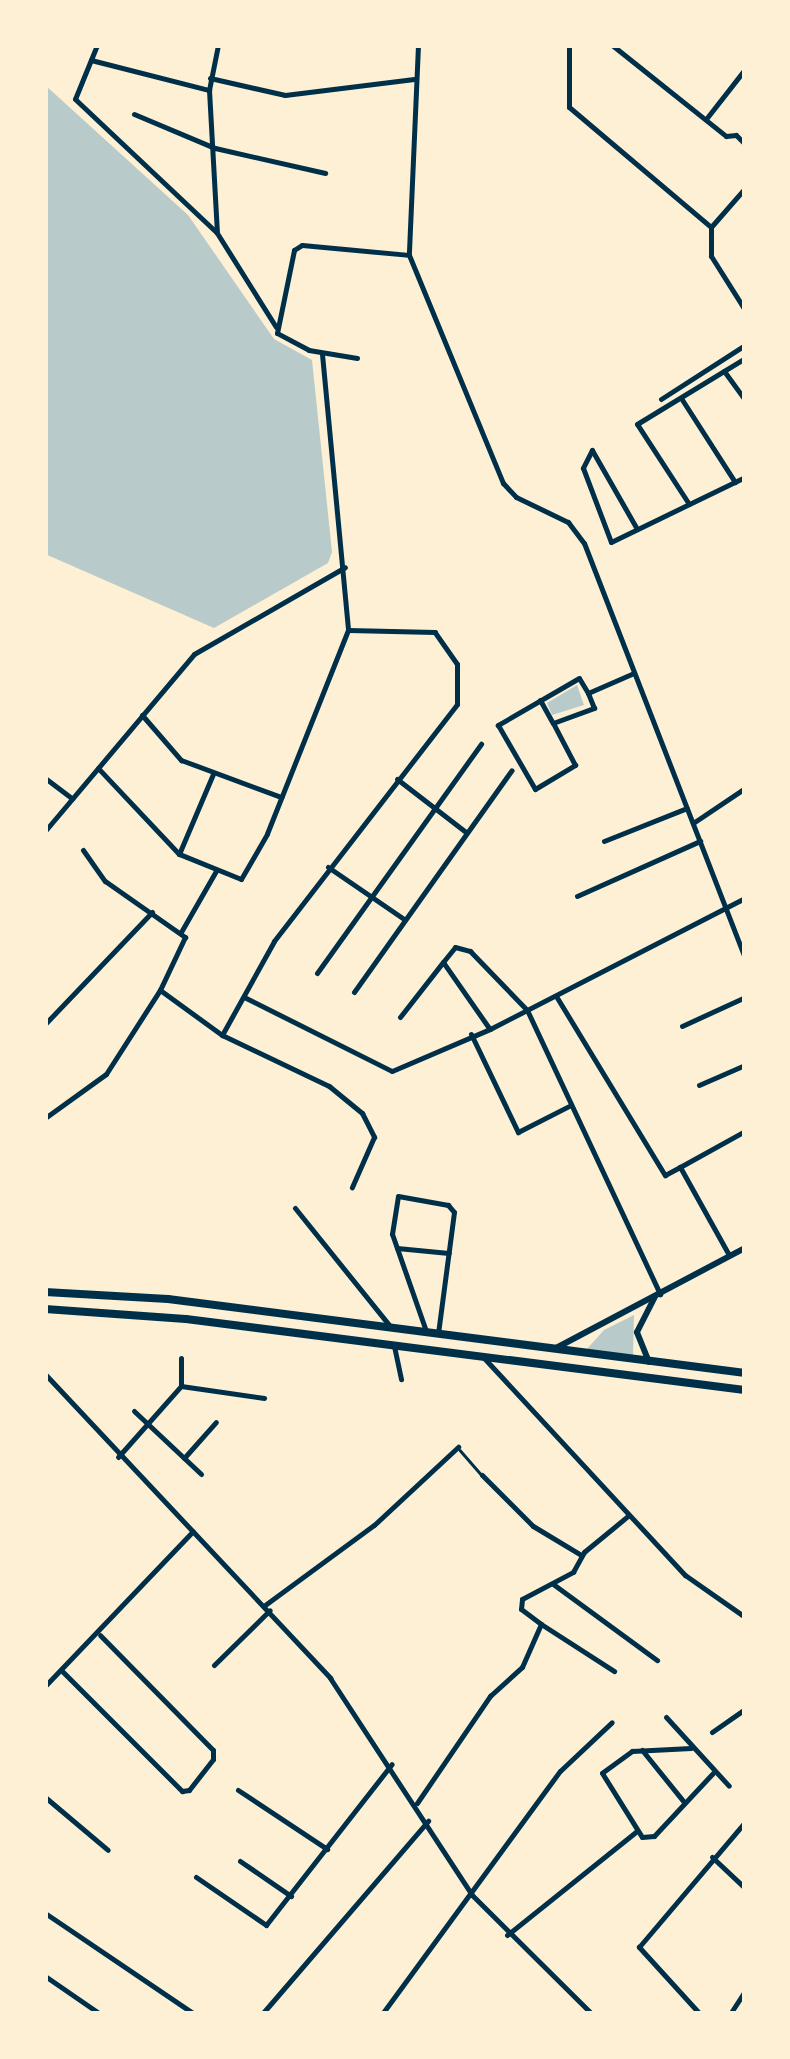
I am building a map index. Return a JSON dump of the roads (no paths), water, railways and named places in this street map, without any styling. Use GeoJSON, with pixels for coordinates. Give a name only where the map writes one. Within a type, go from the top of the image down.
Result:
{"type":"FeatureCollection","features":[{"type":"Feature","properties":{"kind":"main road"},"geometry":{"type":"LineString","coordinates":[[552,1350],[745,1248]]}},
{"type":"Feature","properties":{"kind":"main road"},"geometry":{"type":"LineString","coordinates":[[45,1292],[289,1315],[745,1373]]}},
{"type":"Feature","properties":{"kind":"main road"},"geometry":{"type":"LineString","coordinates":[[649,1362],[637,1332],[658,1295]]}},
{"type":"Feature","properties":{"kind":"main road"},"geometry":{"type":"LineString","coordinates":[[45,1308],[288,1332],[745,1390]]}},
{"type":"Feature","properties":{"kind":"main road"},"geometry":{"type":"LineString","coordinates":[[288,1332],[289,1315]]}},
{"type":"Feature","properties":{"kind":"street"},"geometry":{"type":"LineString","coordinates":[[98,45],[76,88],[77,102],[217,233],[286,341],[322,354],[357,358]]}},
{"type":"Feature","properties":{"kind":"street"},"geometry":{"type":"LineString","coordinates":[[217,233],[209,90],[218,45]]}},
{"type":"Feature","properties":{"kind":"street"},"geometry":{"type":"LineString","coordinates":[[418,45],[408,255],[465,380],[498,474],[516,497],[558,516],[584,543],[745,958]]}},
{"type":"Feature","properties":{"kind":"street"},"geometry":{"type":"LineString","coordinates":[[569,45],[569,108],[711,227]]}},
{"type":"Feature","properties":{"kind":"street"},"geometry":{"type":"LineString","coordinates":[[612,45],[706,119],[745,144]]}},
{"type":"Feature","properties":{"kind":"street"},"geometry":{"type":"LineString","coordinates":[[90,60],[209,90]]}},
{"type":"Feature","properties":{"kind":"street"},"geometry":{"type":"LineString","coordinates":[[706,119],[745,69]]}},
{"type":"Feature","properties":{"kind":"street"},"geometry":{"type":"LineString","coordinates":[[210,78],[285,95],[414,79]]}},
{"type":"Feature","properties":{"kind":"street"},"geometry":{"type":"LineString","coordinates":[[134,114],[215,148],[324,172]]}},
{"type":"Feature","properties":{"kind":"street"},"geometry":{"type":"LineString","coordinates":[[745,188],[711,227],[711,256],[745,310]]}},
{"type":"Feature","properties":{"kind":"street"},"geometry":{"type":"LineString","coordinates":[[276,327],[298,246],[408,255]]}},
{"type":"Feature","properties":{"kind":"street"},"geometry":{"type":"LineString","coordinates":[[661,399],[745,345]]}},
{"type":"Feature","properties":{"kind":"street"},"geometry":{"type":"LineString","coordinates":[[98,768],[179,854],[216,871],[246,876],[348,630],[322,354]]}},
{"type":"Feature","properties":{"kind":"street"},"geometry":{"type":"LineString","coordinates":[[689,504],[637,424],[745,358]]}},
{"type":"Feature","properties":{"kind":"street"},"geometry":{"type":"LineString","coordinates":[[724,371],[745,400]]}},
{"type":"Feature","properties":{"kind":"street"},"geometry":{"type":"LineString","coordinates":[[681,398],[735,482]]}},
{"type":"Feature","properties":{"kind":"street"},"geometry":{"type":"LineString","coordinates":[[637,529],[592,450],[583,468],[611,542],[745,477]]}},
{"type":"Feature","properties":{"kind":"street"},"geometry":{"type":"LineString","coordinates":[[45,831],[206,644],[344,567]]}},
{"type":"Feature","properties":{"kind":"street"},"geometry":{"type":"LineString","coordinates":[[222,1034],[328,866],[456,704],[457,664],[434,632],[348,630]]}},
{"type":"Feature","properties":{"kind":"street"},"geometry":{"type":"LineString","coordinates":[[588,693],[634,673]]}},
{"type":"Feature","properties":{"kind":"street"},"geometry":{"type":"LineString","coordinates":[[540,700],[575,765],[534,789],[498,724],[540,700],[579,678],[594,708],[553,722]]}},
{"type":"Feature","properties":{"kind":"street"},"geometry":{"type":"LineString","coordinates":[[142,715],[174,755],[214,774],[281,797]]}},
{"type":"Feature","properties":{"kind":"street"},"geometry":{"type":"LineString","coordinates":[[317,973],[481,744]]}},
{"type":"Feature","properties":{"kind":"street"},"geometry":{"type":"LineString","coordinates":[[354,992],[512,770]]}},
{"type":"Feature","properties":{"kind":"street"},"geometry":{"type":"LineString","coordinates":[[179,854],[214,774]]}},
{"type":"Feature","properties":{"kind":"street"},"geometry":{"type":"LineString","coordinates":[[45,778],[72,798]]}},
{"type":"Feature","properties":{"kind":"street"},"geometry":{"type":"LineString","coordinates":[[397,779],[467,833]]}},
{"type":"Feature","properties":{"kind":"street"},"geometry":{"type":"LineString","coordinates":[[693,823],[745,788]]}},
{"type":"Feature","properties":{"kind":"street"},"geometry":{"type":"LineString","coordinates":[[604,841],[687,808]]}},
{"type":"Feature","properties":{"kind":"street"},"geometry":{"type":"LineString","coordinates":[[577,896],[700,840]]}},
{"type":"Feature","properties":{"kind":"street"},"geometry":{"type":"LineString","coordinates":[[45,1118],[106,1074],[185,943],[181,932],[106,881],[84,850]]}},
{"type":"Feature","properties":{"kind":"street"},"geometry":{"type":"LineString","coordinates":[[328,866],[405,920]]}},
{"type":"Feature","properties":{"kind":"street"},"geometry":{"type":"LineString","coordinates":[[181,932],[216,871]]}},
{"type":"Feature","properties":{"kind":"street"},"geometry":{"type":"LineString","coordinates":[[244,997],[392,1071],[490,1028],[745,898]]}},
{"type":"Feature","properties":{"kind":"street"},"geometry":{"type":"LineString","coordinates":[[45,1024],[152,912]]}},
{"type":"Feature","properties":{"kind":"street"},"geometry":{"type":"LineString","coordinates":[[400,1018],[455,947],[466,948],[526,1010],[658,1295]]}},
{"type":"Feature","properties":{"kind":"street"},"geometry":{"type":"LineString","coordinates":[[443,962],[490,1028]]}},
{"type":"Feature","properties":{"kind":"street"},"geometry":{"type":"LineString","coordinates":[[160,990],[222,1034],[329,1086],[362,1113],[374,1138],[352,1187]]}},
{"type":"Feature","properties":{"kind":"street"},"geometry":{"type":"LineString","coordinates":[[556,995],[665,1175],[745,1131]]}},
{"type":"Feature","properties":{"kind":"street"},"geometry":{"type":"LineString","coordinates":[[682,1026],[745,997]]}},
{"type":"Feature","properties":{"kind":"street"},"geometry":{"type":"LineString","coordinates":[[471,1034],[518,1132],[570,1106]]}},
{"type":"Feature","properties":{"kind":"street"},"geometry":{"type":"LineString","coordinates":[[699,1085],[745,1065]]}},
{"type":"Feature","properties":{"kind":"street"},"geometry":{"type":"LineString","coordinates":[[680,1167],[728,1255]]}},
{"type":"Feature","properties":{"kind":"street"},"geometry":{"type":"LineString","coordinates":[[427,1334],[397,1248],[398,1196],[448,1205],[454,1212],[438,1335]]}},
{"type":"Feature","properties":{"kind":"street"},"geometry":{"type":"LineString","coordinates":[[295,1208],[392,1329]]}},
{"type":"Feature","properties":{"kind":"street"},"geometry":{"type":"LineString","coordinates":[[397,1248],[449,1253]]}},
{"type":"Feature","properties":{"kind":"street"},"geometry":{"type":"LineString","coordinates":[[394,1346],[400,1379]]}},
{"type":"Feature","properties":{"kind":"street"},"geometry":{"type":"LineString","coordinates":[[118,1457],[181,1386],[181,1358]]}},
{"type":"Feature","properties":{"kind":"street"},"geometry":{"type":"LineString","coordinates":[[484,1358],[696,1585],[745,1616]]}},
{"type":"Feature","properties":{"kind":"street"},"geometry":{"type":"LineString","coordinates":[[45,1374],[118,1457],[267,1607],[330,1678],[392,1764],[472,1895],[506,1936],[592,2014]]}},
{"type":"Feature","properties":{"kind":"street"},"geometry":{"type":"LineString","coordinates":[[181,1386],[264,1398]]}},
{"type":"Feature","properties":{"kind":"street"},"geometry":{"type":"LineString","coordinates":[[134,1411],[201,1474]]}},
{"type":"Feature","properties":{"kind":"street"},"geometry":{"type":"LineString","coordinates":[[184,1458],[216,1422]]}},
{"type":"Feature","properties":{"kind":"street"},"geometry":{"type":"LineString","coordinates":[[214,1665],[267,1607],[374,1525],[458,1448]]}},
{"type":"Feature","properties":{"kind":"street"},"geometry":{"type":"LineString","coordinates":[[482,1476],[533,1526],[581,1555]]}},
{"type":"Feature","properties":{"kind":"street"},"geometry":{"type":"LineString","coordinates":[[614,1671],[541,1624],[519,1603],[572,1572],[581,1555],[629,1515]]}},
{"type":"Feature","properties":{"kind":"street"},"geometry":{"type":"LineString","coordinates":[[45,1686],[100,1635],[193,1532]]}},
{"type":"Feature","properties":{"kind":"street"},"geometry":{"type":"LineString","coordinates":[[553,1584],[657,1660]]}},
{"type":"Feature","properties":{"kind":"street"},"geometry":{"type":"LineString","coordinates":[[417,1804],[490,1696],[518,1674],[541,1624]]}},
{"type":"Feature","properties":{"kind":"street"},"geometry":{"type":"LineString","coordinates":[[62,1672],[182,1791],[190,1790],[214,1759],[213,1750],[100,1635]]}},
{"type":"Feature","properties":{"kind":"street"},"geometry":{"type":"LineString","coordinates":[[712,1732],[745,1709]]}},
{"type":"Feature","properties":{"kind":"street"},"geometry":{"type":"LineString","coordinates":[[666,1716],[728,1786]]}},
{"type":"Feature","properties":{"kind":"street"},"geometry":{"type":"LineString","coordinates":[[382,2014],[560,1771],[612,1722]]}},
{"type":"Feature","properties":{"kind":"street"},"geometry":{"type":"LineString","coordinates":[[691,1748],[641,1749],[621,1756],[601,1775],[638,1832],[654,1836],[714,1773]]}},
{"type":"Feature","properties":{"kind":"street"},"geometry":{"type":"LineString","coordinates":[[641,1749],[684,1802]]}},
{"type":"Feature","properties":{"kind":"street"},"geometry":{"type":"LineString","coordinates":[[196,1877],[259,1925],[269,1924],[392,1764]]}},
{"type":"Feature","properties":{"kind":"street"},"geometry":{"type":"LineString","coordinates":[[238,1790],[327,1849]]}},
{"type":"Feature","properties":{"kind":"street"},"geometry":{"type":"LineString","coordinates":[[45,1797],[108,1850]]}},
{"type":"Feature","properties":{"kind":"street"},"geometry":{"type":"LineString","coordinates":[[262,2014],[428,1821]]}},
{"type":"Feature","properties":{"kind":"street"},"geometry":{"type":"LineString","coordinates":[[700,2014],[639,1947],[745,1822]]}},
{"type":"Feature","properties":{"kind":"street"},"geometry":{"type":"LineString","coordinates":[[506,1936],[638,1832]]}},
{"type":"Feature","properties":{"kind":"street"},"geometry":{"type":"LineString","coordinates":[[712,1857],[745,1888]]}},
{"type":"Feature","properties":{"kind":"street"},"geometry":{"type":"LineString","coordinates":[[240,1860],[291,1896]]}},
{"type":"Feature","properties":{"kind":"street"},"geometry":{"type":"LineString","coordinates":[[45,1913],[194,2014]]}},
{"type":"Feature","properties":{"kind":"street"},"geometry":{"type":"LineString","coordinates":[[45,1976],[100,2014]]}},
{"type":"Feature","properties":{"kind":"street"},"geometry":{"type":"LineString","coordinates":[[730,2014],[745,1992]]}},
{"type":"Feature","properties":{"kind":"lane"},"geometry":{"type":"LineString","coordinates":[[458,1448],[482,1476]]}}]}
